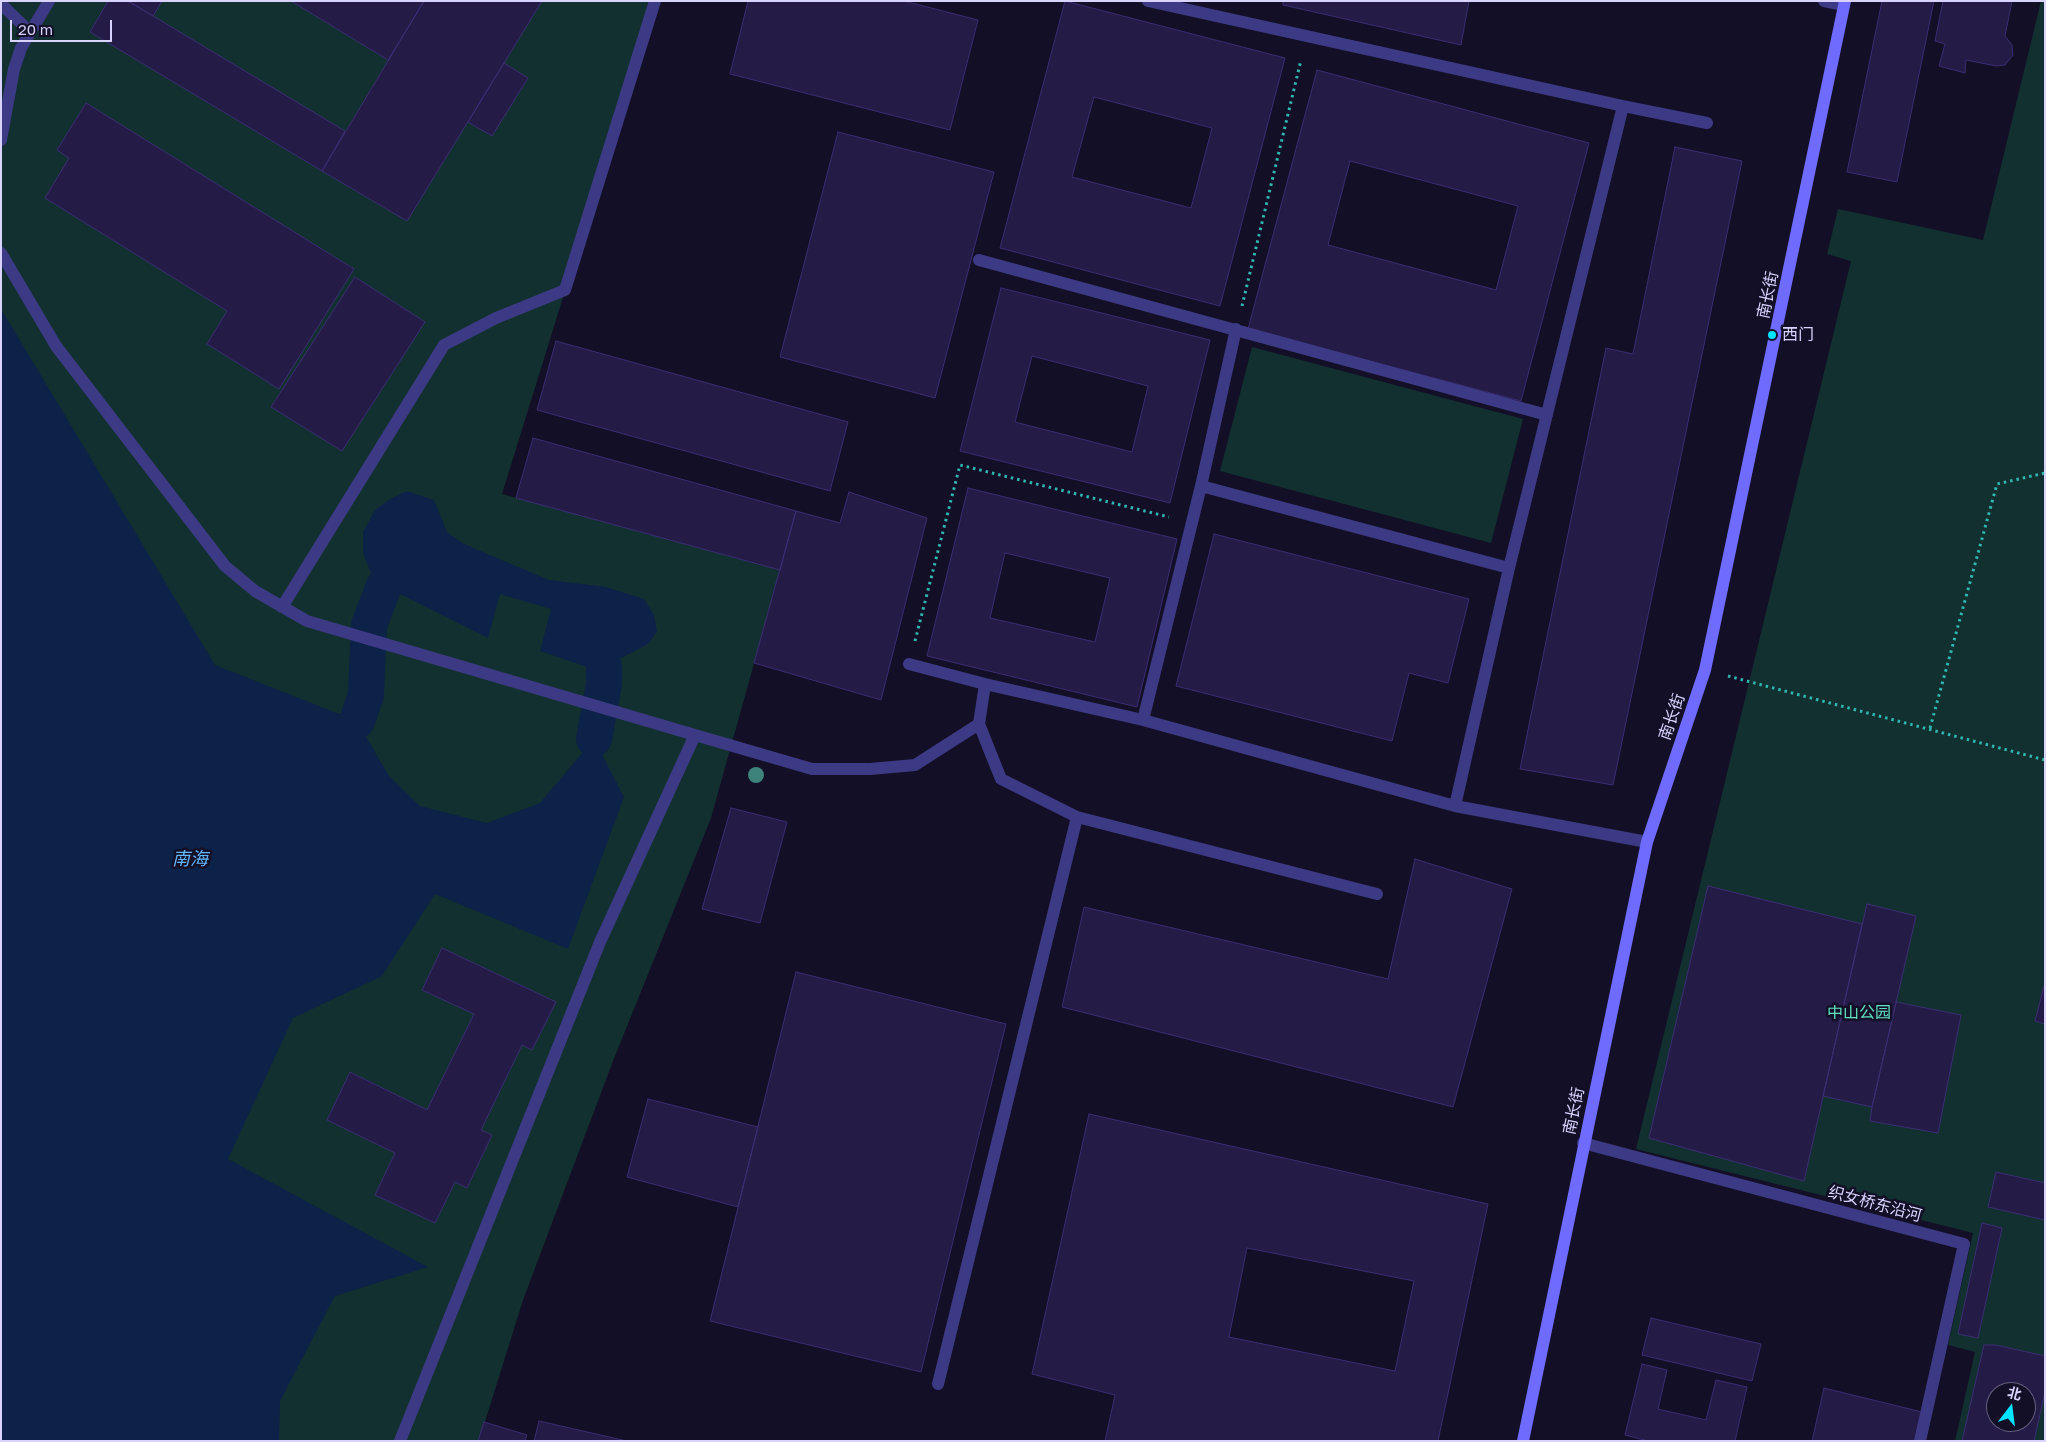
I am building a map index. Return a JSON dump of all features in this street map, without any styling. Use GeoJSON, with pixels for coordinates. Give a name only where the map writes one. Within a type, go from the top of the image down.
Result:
{"type":"FeatureCollection","features":[{"type":"Feature","properties":{"kind":"street"},"geometry":{"type":"LineString","coordinates":[[1,140],[14,69],[21,48],[49,1]]}},
{"type":"Feature","properties":{"kind":"street"},"geometry":{"type":"LineString","coordinates":[[282,607],[444,345],[496,318],[565,290],[655,1]]}},
{"type":"Feature","properties":{"kind":"street"},"geometry":{"type":"LineString","coordinates":[[1148,1],[1707,123]]}},
{"type":"Feature","properties":{"kind":"street"},"geometry":{"type":"LineString","coordinates":[[1824,1],[1844,3]]}},
{"type":"Feature","properties":{"kind":"street","name":"南长街"},"geometry":{"type":"LineString","coordinates":[[1523,1441],[1647,842],[1705,670],[1844,3]]}},
{"type":"Feature","properties":{"kind":"street"},"geometry":{"type":"LineString","coordinates":[[1,4],[30,32]]}},
{"type":"Feature","properties":{"kind":"street"},"geometry":{"type":"LineString","coordinates":[[1455,806],[1509,568],[1623,106]]}},
{"type":"Feature","properties":{"kind":"street"},"geometry":{"type":"LineString","coordinates":[[1,253],[56,346],[225,566],[255,592],[307,621],[812,769],[870,769],[915,765],[979,724]]}},
{"type":"Feature","properties":{"kind":"street"},"geometry":{"type":"LineString","coordinates":[[979,260],[1547,415]]}},
{"type":"Feature","properties":{"kind":"street"},"geometry":{"type":"LineString","coordinates":[[1143,720],[1201,486],[1236,329]]}},
{"type":"Feature","properties":{"kind":"street"},"geometry":{"type":"LineString","coordinates":[[1201,486],[1509,568]]}},
{"type":"Feature","properties":{"kind":"street"},"geometry":{"type":"LineString","coordinates":[[909,664],[985,684],[1143,720],[1455,806],[1647,842]]}},
{"type":"Feature","properties":{"kind":"street"},"geometry":{"type":"LineString","coordinates":[[985,684],[979,724],[1001,780],[1077,817],[1377,894]]}},
{"type":"Feature","properties":{"kind":"street"},"geometry":{"type":"LineString","coordinates":[[400,1441],[600,942],[695,734]]}},
{"type":"Feature","properties":{"kind":"street"},"geometry":{"type":"LineString","coordinates":[[938,1384],[1077,817]]}},
{"type":"Feature","properties":{"kind":"street","name":"织女桥东沿河"},"geometry":{"type":"LineString","coordinates":[[1584,1144],[1964,1244],[1920,1441]]}},
{"type":"Feature","properties":{"kind":"path"},"geometry":{"type":"LineString","coordinates":[[1236,329],[1307,36]]}},
{"type":"Feature","properties":{"kind":"path"},"geometry":{"type":"LineString","coordinates":[[909,664],[960,466],[1191,523]]}},
{"type":"Feature","properties":{"kind":"path"},"geometry":{"type":"LineString","coordinates":[[1930,728],[1997,484],[2045,473]]}},
{"type":"Feature","properties":{"kind":"path"},"geometry":{"type":"LineString","coordinates":[[1705,670],[1930,728],[2045,760]]}},
{"type":"Feature","properties":{"kind":"green space"},"geometry":{"type":"Polygon","coordinates":[[[1,1],[655,1],[502,494],[780,570],[711,818],[613,1061],[523,1300],[479,1441],[1,1441],[1,1]]]}},
{"type":"Feature","properties":{"kind":"green space","name":"中山公园"},"geometry":{"type":"Polygon","coordinates":[[[2041,1],[2045,1],[2045,1441],[1955,1441],[1975,1352],[1948,1345],[1973,1233],[1636,1149],[1851,261],[1827,254],[1838,209],[1983,240],[2041,1]]]}},
{"type":"Feature","properties":{"kind":"green space"},"geometry":{"type":"Polygon","coordinates":[[[1252,347],[1523,419],[1491,543],[1220,471],[1252,347]]]}},
{"type":"Feature","properties":{"kind":"water","name":"南海"},"geometry":{"type":"Polygon","coordinates":[[[1,309],[215,665],[357,721],[389,776],[420,806],[487,823],[540,803],[594,739],[624,797],[568,949],[435,894],[382,976],[293,1018],[228,1159],[428,1267],[335,1296],[280,1401],[279,1441],[1,1441],[1,309]]]}},
{"type":"Feature","properties":{"kind":"water"},"geometry":{"type":"Polygon","coordinates":[[[407,491],[434,500],[447,532],[464,544],[549,580],[606,587],[644,599],[654,615],[657,632],[648,644],[604,667],[590,668],[540,651],[551,609],[500,594],[488,638],[384,586],[370,571],[363,553],[363,532],[375,510],[390,499],[407,491]]]}},
{"type":"Feature","properties":{"kind":"building"},"geometry":{"type":"Polygon","coordinates":[[[108,1],[128,1],[345,131],[322,171],[90,32],[108,1]]]}},
{"type":"Feature","properties":{"kind":"building"},"geometry":{"type":"Polygon","coordinates":[[[128,1],[162,1],[153,16],[128,1]]]}},
{"type":"Feature","properties":{"kind":"building"},"geometry":{"type":"Polygon","coordinates":[[[291,1],[424,1],[388,60],[291,1]]]}},
{"type":"Feature","properties":{"kind":"building"},"geometry":{"type":"Polygon","coordinates":[[[424,1],[542,1],[407,221],[322,171],[424,1]]]}},
{"type":"Feature","properties":{"kind":"building"},"geometry":{"type":"Polygon","coordinates":[[[748,1],[904,1],[978,20],[950,130],[730,74],[748,1]]]}},
{"type":"Feature","properties":{"kind":"building"},"geometry":{"type":"Polygon","coordinates":[[[1065,1],[1285,58],[1220,306],[1000,248],[1065,1]],[[1094,97],[1072,177],[1191,208],[1212,128],[1094,97]]]}},
{"type":"Feature","properties":{"kind":"building"},"geometry":{"type":"Polygon","coordinates":[[[1283,1],[1469,1],[1461,45],[1283,5],[1283,1]]]}},
{"type":"Feature","properties":{"kind":"building"},"geometry":{"type":"Polygon","coordinates":[[[1882,1],[1934,1],[1897,182],[1847,172],[1882,1]]]}},
{"type":"Feature","properties":{"kind":"building"},"geometry":{"type":"Polygon","coordinates":[[[1943,1],[2012,1],[2005,36],[2012,45],[2013,55],[2005,65],[1996,66],[1966,60],[1965,73],[1939,66],[1945,44],[1935,41],[1943,1]]]}},
{"type":"Feature","properties":{"kind":"building"},"geometry":{"type":"Polygon","coordinates":[[[504,63],[528,78],[492,136],[468,122],[504,63]]]}},
{"type":"Feature","properties":{"kind":"building"},"geometry":{"type":"Polygon","coordinates":[[[1317,70],[1589,143],[1521,401],[1248,329],[1317,70]],[[1350,161],[1328,245],[1496,290],[1518,206],[1350,161]]]}},
{"type":"Feature","properties":{"kind":"building"},"geometry":{"type":"Polygon","coordinates":[[[86,103],[354,269],[279,389],[207,344],[227,311],[45,198],[69,158],[57,150],[86,103]]]}},
{"type":"Feature","properties":{"kind":"building"},"geometry":{"type":"Polygon","coordinates":[[[838,132],[994,172],[935,398],[780,357],[838,132]]]}},
{"type":"Feature","properties":{"kind":"building"},"geometry":{"type":"Polygon","coordinates":[[[1675,147],[1742,161],[1613,785],[1520,769],[1606,348],[1633,354],[1675,147]]]}},
{"type":"Feature","properties":{"kind":"building"},"geometry":{"type":"Polygon","coordinates":[[[355,277],[425,322],[342,451],[271,407],[355,277]]]}},
{"type":"Feature","properties":{"kind":"building"},"geometry":{"type":"Polygon","coordinates":[[[1001,288],[1210,340],[1170,503],[960,451],[1001,288]],[[1032,356],[1015,422],[1132,452],[1148,386],[1032,356]]]}},
{"type":"Feature","properties":{"kind":"building"},"geometry":{"type":"Polygon","coordinates":[[[556,341],[848,422],[830,491],[537,410],[556,341]]]}},
{"type":"Feature","properties":{"kind":"building"},"geometry":{"type":"Polygon","coordinates":[[[533,438],[796,511],[780,570],[516,498],[533,438]]]}},
{"type":"Feature","properties":{"kind":"building"},"geometry":{"type":"Polygon","coordinates":[[[968,488],[1177,539],[1137,707],[927,656],[968,488]],[[1005,553],[990,618],[1095,642],[1110,578],[1005,553]]]}},
{"type":"Feature","properties":{"kind":"building"},"geometry":{"type":"Polygon","coordinates":[[[849,492],[927,518],[881,700],[754,663],[796,511],[840,523],[849,492]]]}},
{"type":"Feature","properties":{"kind":"building"},"geometry":{"type":"Polygon","coordinates":[[[1214,534],[1469,599],[1448,683],[1409,673],[1392,741],[1176,686],[1214,534]]]}},
{"type":"Feature","properties":{"kind":"building"},"geometry":{"type":"Polygon","coordinates":[[[731,808],[787,822],[760,923],[702,909],[731,808]]]}},
{"type":"Feature","properties":{"kind":"building"},"geometry":{"type":"Polygon","coordinates":[[[1415,859],[1512,889],[1453,1107],[1062,1007],[1084,907],[1388,979],[1415,859]]]}},
{"type":"Feature","properties":{"kind":"building"},"geometry":{"type":"Polygon","coordinates":[[[1708,886],[1862,924],[1804,1181],[1649,1138],[1708,886]]]}},
{"type":"Feature","properties":{"kind":"building"},"geometry":{"type":"Polygon","coordinates":[[[1867,904],[1916,916],[1872,1107],[1823,1096],[1867,904]]]}},
{"type":"Feature","properties":{"kind":"building"},"geometry":{"type":"Polygon","coordinates":[[[442,948],[556,1002],[532,1050],[522,1045],[481,1130],[492,1135],[467,1188],[455,1182],[435,1223],[375,1195],[395,1153],[327,1120],[350,1072],[427,1110],[474,1014],[422,990],[442,948]]]}},
{"type":"Feature","properties":{"kind":"building"},"geometry":{"type":"Polygon","coordinates":[[[796,972],[1006,1024],[921,1372],[710,1321],[796,972]]]}},
{"type":"Feature","properties":{"kind":"building"},"geometry":{"type":"Polygon","coordinates":[[[2045,986],[2045,1024],[2035,1021],[2045,986]]]}},
{"type":"Feature","properties":{"kind":"building"},"geometry":{"type":"Polygon","coordinates":[[[1896,1002],[1961,1015],[1938,1133],[1870,1121],[1896,1002]]]}},
{"type":"Feature","properties":{"kind":"building"},"geometry":{"type":"Polygon","coordinates":[[[648,1099],[758,1127],[738,1207],[627,1177],[648,1099]]]}},
{"type":"Feature","properties":{"kind":"building"},"geometry":{"type":"Polygon","coordinates":[[[1089,1114],[1488,1204],[1438,1441],[1105,1441],[1115,1395],[1032,1374],[1089,1114]],[[1247,1248],[1229,1337],[1395,1371],[1414,1281],[1247,1248]]]}},
{"type":"Feature","properties":{"kind":"building"},"geometry":{"type":"Polygon","coordinates":[[[1996,1172],[2045,1183],[2045,1220],[1988,1207],[1996,1172]]]}},
{"type":"Feature","properties":{"kind":"building"},"geometry":{"type":"Polygon","coordinates":[[[1982,1223],[2002,1228],[1978,1338],[1958,1334],[1982,1223]]]}},
{"type":"Feature","properties":{"kind":"building"},"geometry":{"type":"Polygon","coordinates":[[[1651,1318],[1761,1344],[1752,1381],[1642,1355],[1651,1318]]]}},
{"type":"Feature","properties":{"kind":"building"},"geometry":{"type":"Polygon","coordinates":[[[1984,1345],[1996,1345],[2045,1356],[2045,1392],[2034,1441],[1962,1441],[1984,1345]]]}},
{"type":"Feature","properties":{"kind":"building"},"geometry":{"type":"Polygon","coordinates":[[[1642,1364],[1667,1370],[1658,1409],[1706,1420],[1716,1380],[1747,1387],[1735,1441],[1648,1441],[1625,1435],[1642,1364]]]}},
{"type":"Feature","properties":{"kind":"building"},"geometry":{"type":"Polygon","coordinates":[[[1824,1388],[1922,1412],[1915,1441],[1812,1441],[1824,1388]]]}},
{"type":"Feature","properties":{"kind":"building"},"geometry":{"type":"Polygon","coordinates":[[[539,1421],[627,1441],[534,1441],[539,1421]]]}},
{"type":"Feature","properties":{"kind":"building"},"geometry":{"type":"Polygon","coordinates":[[[484,1422],[527,1435],[525,1441],[478,1441],[484,1422]]]}},
{"type":"Feature","properties":{"kind":"waterway"},"geometry":{"type":"LineString","coordinates":[[357,721],[366,695],[369,625],[384,586]]}},
{"type":"Feature","properties":{"kind":"waterway"},"geometry":{"type":"LineString","coordinates":[[594,739],[604,684],[604,667]]}},
{"type":"Feature","properties":{"kind":"place","name":"西门"},"geometry":{"type":"Point","coordinates":[1772,335]}}]}
